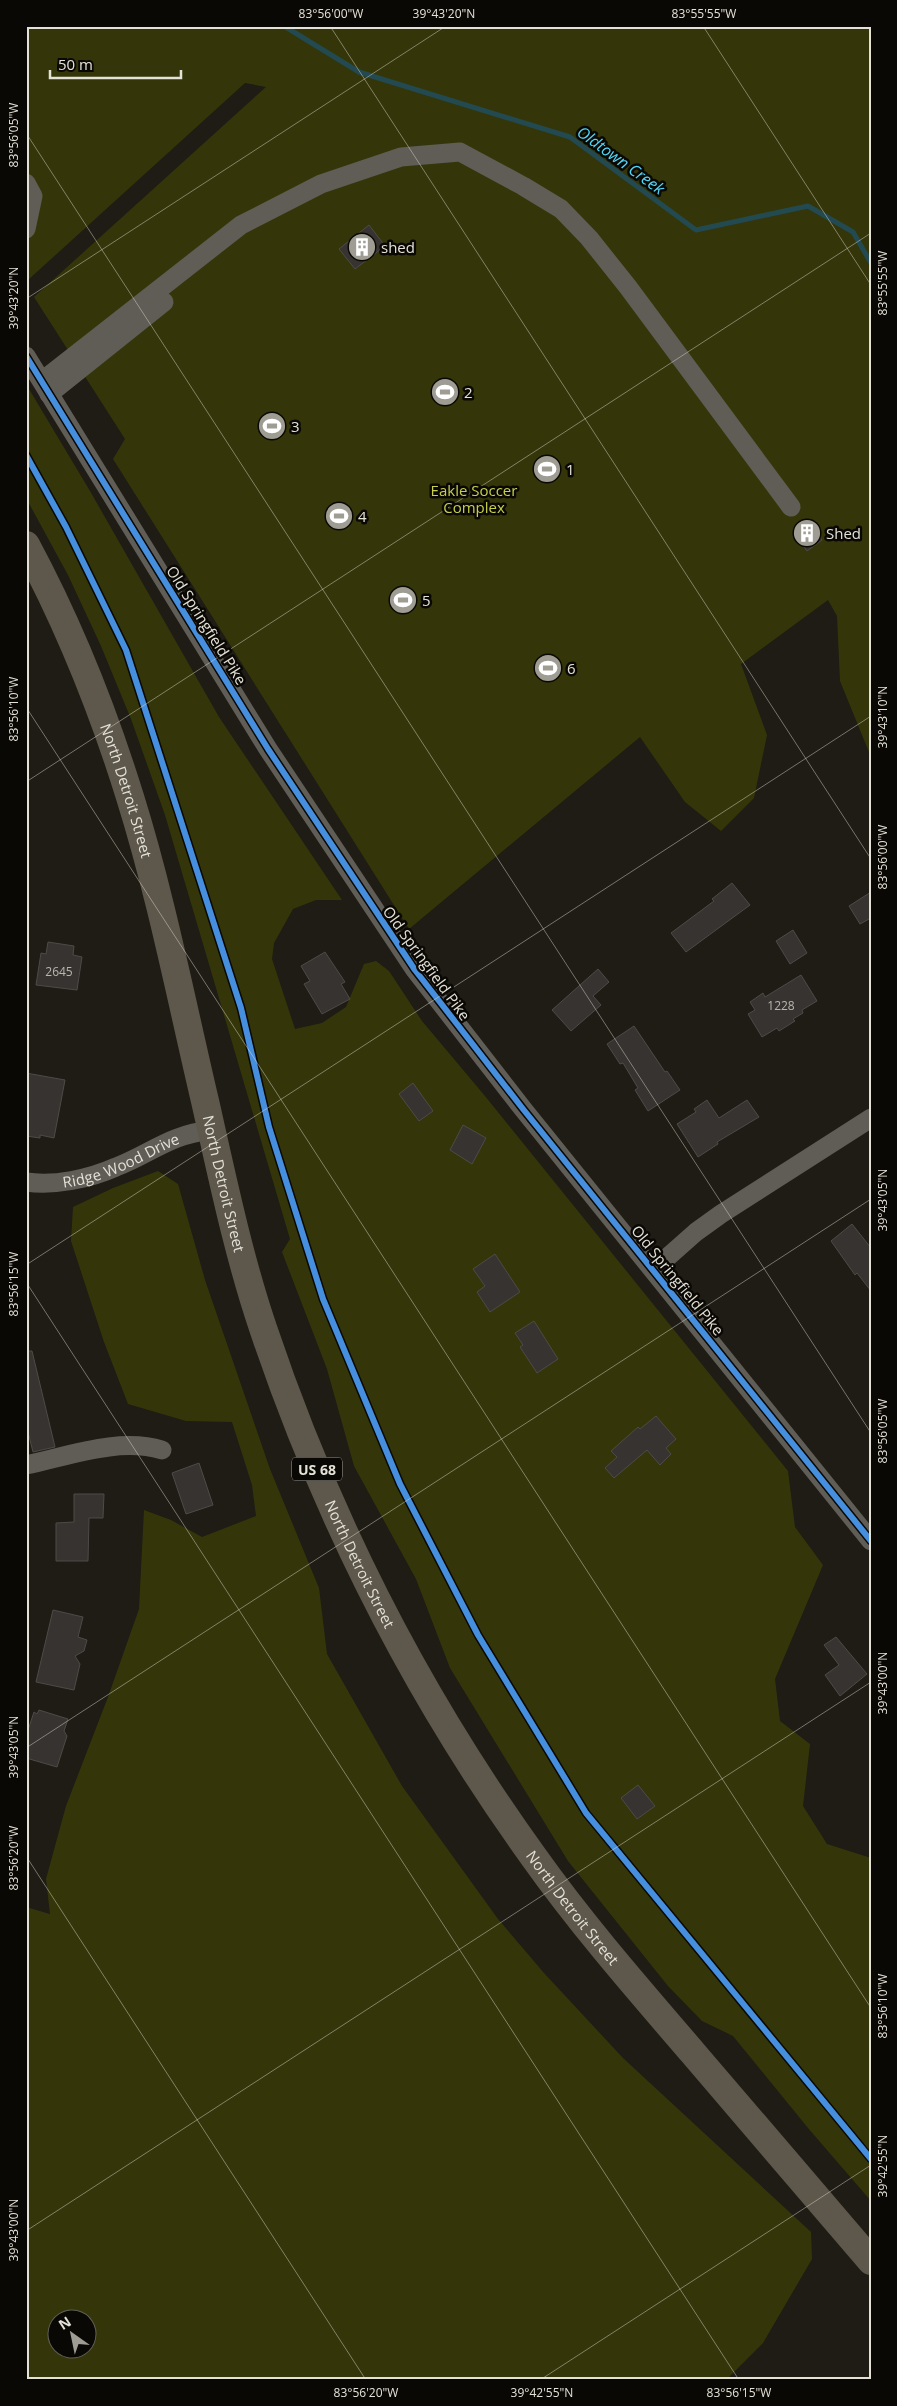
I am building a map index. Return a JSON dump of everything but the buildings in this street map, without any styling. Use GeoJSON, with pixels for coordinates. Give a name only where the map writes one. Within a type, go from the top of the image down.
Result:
{"type":"FeatureCollection","features":[{"type":"Feature","properties":{"kind":"highway","name":"North Detroit Street"},"geometry":{"type":"LineString","coordinates":[[26,545],[83,665],[130,796],[170,948],[212,1130],[254,1299],[296,1421],[351,1547],[426,1692],[497,1805],[574,1911],[655,2010],[871,2260]]}},
{"type":"Feature","properties":{"kind":"street"},"geometry":{"type":"LineString","coordinates":[[46,388],[241,225],[321,184],[401,158],[460,152],[560,209],[590,238],[791,506]]}},
{"type":"Feature","properties":{"kind":"street"},"geometry":{"type":"LineString","coordinates":[[26,183],[33,196],[26,229]]}},
{"type":"Feature","properties":{"kind":"street","name":"Old Springfield Pike"},"geometry":{"type":"LineString","coordinates":[[26,356],[268,749],[414,970],[523,1110],[871,1541]]}},
{"type":"Feature","properties":{"kind":"street"},"geometry":{"type":"LineString","coordinates":[[653,1270],[696,1232],[721,1214],[871,1118]]}},
{"type":"Feature","properties":{"kind":"street","name":"Ridge Wood Drive"},"geometry":{"type":"LineString","coordinates":[[26,1182],[72,1180],[96,1175],[116,1168],[174,1137],[212,1130]]}},
{"type":"Feature","properties":{"kind":"street"},"geometry":{"type":"LineString","coordinates":[[26,1465],[113,1446],[145,1445],[162,1450]]}},
{"type":"Feature","properties":{"kind":"green space","name":"Eakle Soccer Complex"},"geometry":{"type":"Polygon","coordinates":[[[26,26],[871,26],[871,757],[840,681],[837,616],[828,600],[741,664],[767,735],[754,798],[721,831],[685,802],[640,737],[409,929],[113,459],[125,439],[34,297],[266,87],[245,83],[28,280],[26,277],[26,26]]]}},
{"type":"Feature","properties":{"kind":"green space"},"geometry":{"type":"Polygon","coordinates":[[[26,384],[90,491],[219,717],[342,900],[316,900],[293,909],[274,943],[272,959],[295,1029],[322,1023],[346,1007],[364,964],[376,961],[389,971],[422,1021],[485,1096],[788,1471],[795,1527],[823,1565],[775,1679],[780,1721],[810,1744],[803,1806],[827,1844],[871,1858],[871,2201],[733,2036],[702,2021],[668,1986],[568,1861],[450,1668],[416,1579],[354,1466],[327,1369],[282,1252],[290,1239],[165,815],[131,719],[101,646],[68,575],[26,498],[26,384]]]}},
{"type":"Feature","properties":{"kind":"green space"},"geometry":{"type":"Polygon","coordinates":[[[158,1171],[178,1184],[205,1280],[270,1469],[319,1588],[327,1654],[402,1786],[498,1919],[544,1973],[623,2058],[811,2232],[812,2259],[763,2343],[726,2380],[26,2380],[26,1907],[50,1914],[46,1879],[66,1806],[108,1697],[139,1609],[144,1510],[171,1520],[202,1537],[256,1516],[252,1485],[232,1422],[186,1421],[128,1404],[104,1342],[71,1241],[73,1207],[113,1188],[158,1171]]]}},
{"type":"Feature","properties":{"kind":"waterway","name":"Oldtown Creek"},"geometry":{"type":"LineString","coordinates":[[284,26],[359,72],[570,137],[696,230],[808,206],[853,232],[871,263]]}},
{"type":"Feature","properties":{"kind":"cycle path"},"geometry":{"type":"LineString","coordinates":[[26,356],[268,749],[415,970],[523,1109],[871,1541]]}},
{"type":"Feature","properties":{"kind":"cycle path"},"geometry":{"type":"LineString","coordinates":[[26,455],[66,527],[126,650],[241,1008],[269,1127],[323,1299],[400,1484],[478,1635],[586,1813],[871,2159]]}},
{"type":"Feature","properties":{"kind":"place","name":"shed"},"geometry":{"type":"Point","coordinates":[362,247]}},
{"type":"Feature","properties":{"kind":"place","name":"2"},"geometry":{"type":"Point","coordinates":[445,392]}},
{"type":"Feature","properties":{"kind":"place","name":"3"},"geometry":{"type":"Point","coordinates":[272,426]}},
{"type":"Feature","properties":{"kind":"place","name":"1"},"geometry":{"type":"Point","coordinates":[547,469]}},
{"type":"Feature","properties":{"kind":"place","name":"4"},"geometry":{"type":"Point","coordinates":[339,516]}},
{"type":"Feature","properties":{"kind":"place","name":"Shed"},"geometry":{"type":"Point","coordinates":[807,533]}},
{"type":"Feature","properties":{"kind":"place","name":"5"},"geometry":{"type":"Point","coordinates":[403,600]}},
{"type":"Feature","properties":{"kind":"place","name":"6"},"geometry":{"type":"Point","coordinates":[548,668]}}]}
